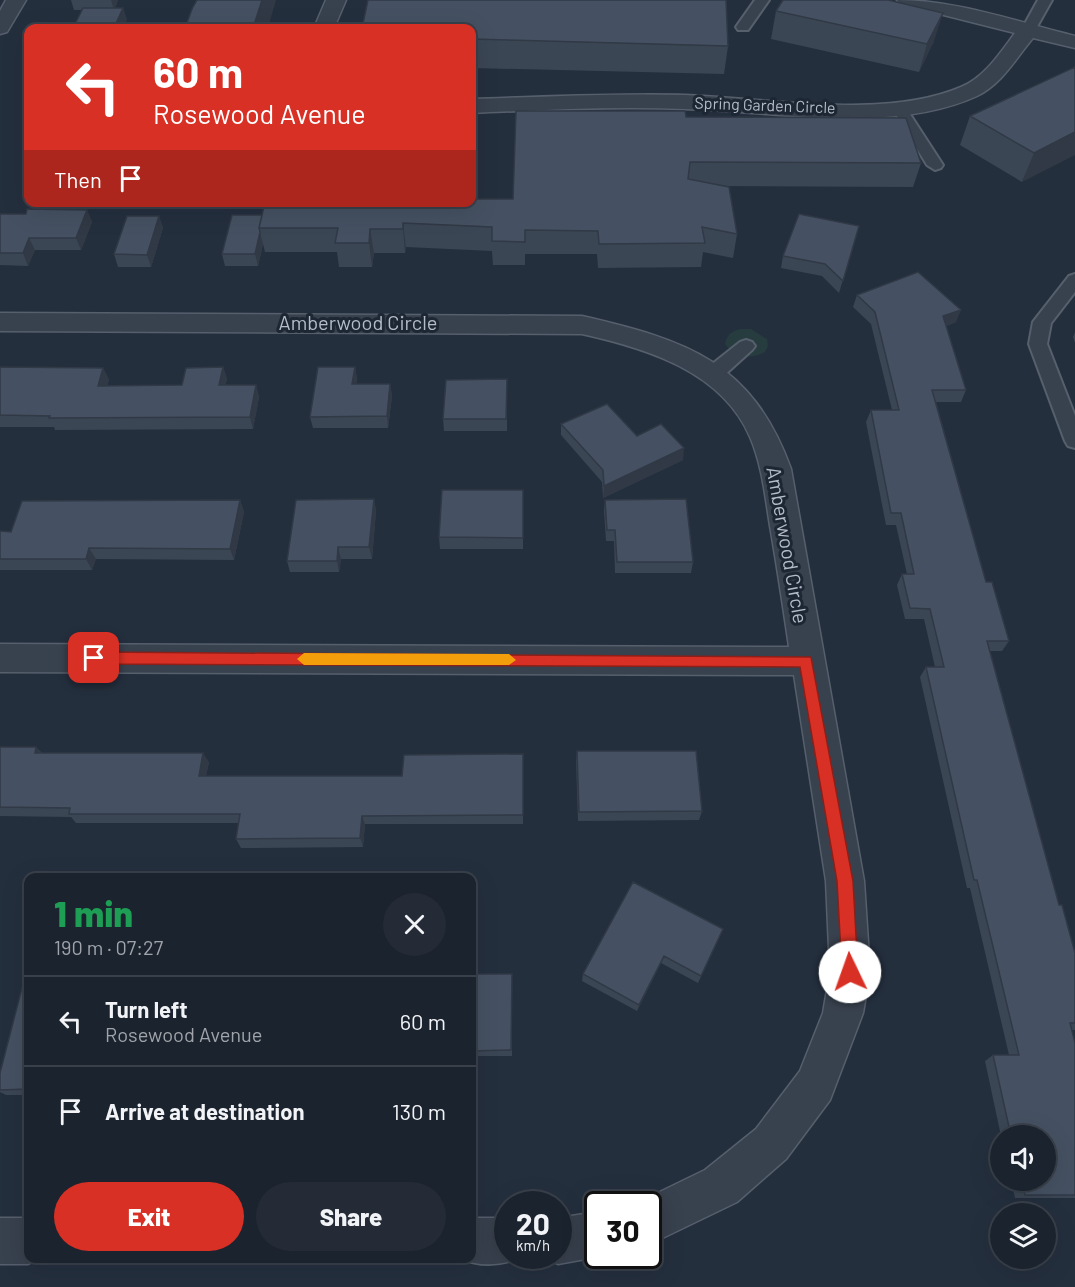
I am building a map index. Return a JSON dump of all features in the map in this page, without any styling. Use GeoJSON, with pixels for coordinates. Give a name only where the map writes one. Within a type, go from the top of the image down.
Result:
{"type":"FeatureCollection","features":[{"type":"Feature","properties":{"kind":"street"},"geometry":{"type":"LineString","coordinates":[[326,24],[336,0]]}},
{"type":"Feature","properties":{"kind":"street"},"geometry":{"type":"LineString","coordinates":[[907,0],[1075,42]]}},
{"type":"Feature","properties":{"kind":"street","name":"Spring Garden Circle"},"geometry":{"type":"LineString","coordinates":[[476,106],[636,101],[788,108],[899,108],[946,100],[976,88],[999,69],[1029,29]]}},
{"type":"Feature","properties":{"kind":"street","name":"Amberwood Circle"},"geometry":{"type":"LineString","coordinates":[[0,322],[582,325],[638,338],[682,354],[713,374],[738,396],[760,428],[776,469],[806,661],[845,881],[850,972],[843,1013],[815,1085],[771,1144],[721,1186],[662,1215]]}},
{"type":"Feature","properties":{"kind":"street"},"geometry":{"type":"LineString","coordinates":[[0,658],[806,661]]}},
{"type":"Feature","properties":{"kind":"street"},"geometry":{"type":"LineString","coordinates":[[0,1241],[24,1241]]}},
{"type":"Feature","properties":{"kind":"street"},"geometry":{"type":"LineString","coordinates":[[476,1241],[494,1241]]}},
{"type":"Feature","properties":{"kind":"lane"},"geometry":{"type":"LineString","coordinates":[[743,27],[762,0]]}},
{"type":"Feature","properties":{"kind":"lane"},"geometry":{"type":"LineString","coordinates":[[1029,29],[1045,0]]}},
{"type":"Feature","properties":{"kind":"lane"},"geometry":{"type":"LineString","coordinates":[[899,108],[935,165]]}},
{"type":"Feature","properties":{"kind":"lane"},"geometry":{"type":"LineString","coordinates":[[1075,280],[1042,322],[1038,344],[1075,441]]}},
{"type":"Feature","properties":{"kind":"lane"},"geometry":{"type":"LineString","coordinates":[[713,374],[746,345]]}},
{"type":"Feature","properties":{"kind":"green space"},"geometry":{"type":"Polygon","coordinates":[[[751,329],[767,339],[768,346],[765,352],[749,357],[738,355],[729,349],[725,344],[727,338],[733,332],[751,329]]]}},
{"type":"Feature","properties":{"kind":"building"},"geometry":{"type":"Polygon","coordinates":[[[197,0],[262,0],[254,24],[186,24],[197,0]]]}},
{"type":"Feature","properties":{"kind":"building"},"geometry":{"type":"Polygon","coordinates":[[[368,0],[726,0],[728,46],[476,39],[476,24],[363,24],[368,0]]]}},
{"type":"Feature","properties":{"kind":"building"},"geometry":{"type":"Polygon","coordinates":[[[783,0],[888,0],[943,13],[927,44],[776,11],[783,0]]]}},
{"type":"Feature","properties":{"kind":"building"},"geometry":{"type":"Polygon","coordinates":[[[83,8],[123,8],[116,24],[75,24],[83,8]]]}},
{"type":"Feature","properties":{"kind":"building"},"geometry":{"type":"Polygon","coordinates":[[[1075,67],[1075,132],[1034,153],[970,116],[1075,67]]]}},
{"type":"Feature","properties":{"kind":"building"},"geometry":{"type":"Polygon","coordinates":[[[516,111],[685,111],[686,117],[906,118],[921,163],[690,162],[688,179],[729,187],[737,234],[702,227],[705,243],[599,244],[598,231],[525,230],[525,242],[492,241],[492,227],[403,223],[403,229],[370,229],[369,243],[335,243],[338,228],[259,228],[264,207],[476,207],[476,199],[513,199],[516,111]]]}},
{"type":"Feature","properties":{"kind":"building"},"geometry":{"type":"Polygon","coordinates":[[[27,209],[87,210],[76,238],[29,238],[23,253],[0,253],[0,214],[26,214],[27,209]]]}},
{"type":"Feature","properties":{"kind":"building"},"geometry":{"type":"Polygon","coordinates":[[[799,214],[859,226],[843,281],[825,264],[783,256],[799,214]]]}},
{"type":"Feature","properties":{"kind":"building"},"geometry":{"type":"Polygon","coordinates":[[[232,215],[262,215],[255,254],[222,254],[232,215]]]}},
{"type":"Feature","properties":{"kind":"building"},"geometry":{"type":"Polygon","coordinates":[[[127,216],[159,216],[147,255],[114,254],[127,216]]]}},
{"type":"Feature","properties":{"kind":"building"},"geometry":{"type":"Polygon","coordinates":[[[918,272],[961,310],[943,316],[966,390],[932,390],[986,582],[992,582],[1009,641],[987,641],[1059,905],[1062,905],[1075,953],[1075,1023],[1070,1023],[1075,1043],[1075,1195],[1025,1195],[1024,1191],[1056,1191],[1056,1125],[1009,1125],[993,1055],[1019,1055],[977,880],[974,880],[926,667],[944,667],[930,609],[910,608],[902,574],[914,574],[901,513],[891,513],[871,410],[899,410],[875,312],[857,295],[918,272]]]}},
{"type":"Feature","properties":{"kind":"building"},"geometry":{"type":"Polygon","coordinates":[[[0,367],[103,368],[98,386],[182,385],[186,368],[223,367],[219,385],[256,385],[250,417],[49,418],[50,416],[0,415],[0,367]]]}},
{"type":"Feature","properties":{"kind":"building"},"geometry":{"type":"Polygon","coordinates":[[[318,367],[355,367],[352,384],[390,384],[387,416],[310,417],[318,367]]]}},
{"type":"Feature","properties":{"kind":"building"},"geometry":{"type":"Polygon","coordinates":[[[507,379],[506,419],[443,419],[446,380],[507,379]]]}},
{"type":"Feature","properties":{"kind":"building"},"geometry":{"type":"Polygon","coordinates":[[[607,404],[637,436],[661,424],[684,448],[604,486],[603,470],[561,424],[607,404]]]}},
{"type":"Feature","properties":{"kind":"building"},"geometry":{"type":"Polygon","coordinates":[[[442,490],[523,490],[523,538],[439,537],[442,490]]]}},
{"type":"Feature","properties":{"kind":"building"},"geometry":{"type":"Polygon","coordinates":[[[374,499],[369,547],[338,547],[337,561],[287,561],[296,500],[374,499]]]}},
{"type":"Feature","properties":{"kind":"building"},"geometry":{"type":"Polygon","coordinates":[[[686,499],[693,562],[617,562],[615,530],[607,530],[605,500],[686,499]]]}},
{"type":"Feature","properties":{"kind":"building"},"geometry":{"type":"Polygon","coordinates":[[[240,500],[230,549],[89,548],[86,559],[0,559],[0,531],[11,532],[22,501],[240,500]]]}},
{"type":"Feature","properties":{"kind":"building"},"geometry":{"type":"Polygon","coordinates":[[[0,747],[36,747],[35,753],[203,753],[199,776],[402,776],[404,755],[523,754],[523,815],[362,816],[360,838],[236,839],[240,814],[69,814],[70,808],[0,807],[0,747]]]}},
{"type":"Feature","properties":{"kind":"building"},"geometry":{"type":"Polygon","coordinates":[[[577,751],[696,751],[702,811],[579,812],[577,751]]]}},
{"type":"Feature","properties":{"kind":"building"},"geometry":{"type":"Polygon","coordinates":[[[633,882],[723,929],[701,976],[664,956],[639,1005],[583,974],[633,882]]]}},
{"type":"Feature","properties":{"kind":"building"},"geometry":{"type":"Polygon","coordinates":[[[476,974],[512,974],[511,1050],[476,1051],[476,974]]]}},
{"type":"Feature","properties":{"kind":"building"},"geometry":{"type":"Polygon","coordinates":[[[24,984],[24,1089],[0,1090],[0,1073],[24,984]]]}},
{"type":"Feature","properties":{"kind":"slow traffic"},"geometry":{"type":"LineString","coordinates":[[304,659],[509,660]]}},
{"type":"Feature","properties":{"kind":"route"},"geometry":{"type":"LineString","coordinates":[[94,658],[806,661],[845,881],[850,972]]}}]}
